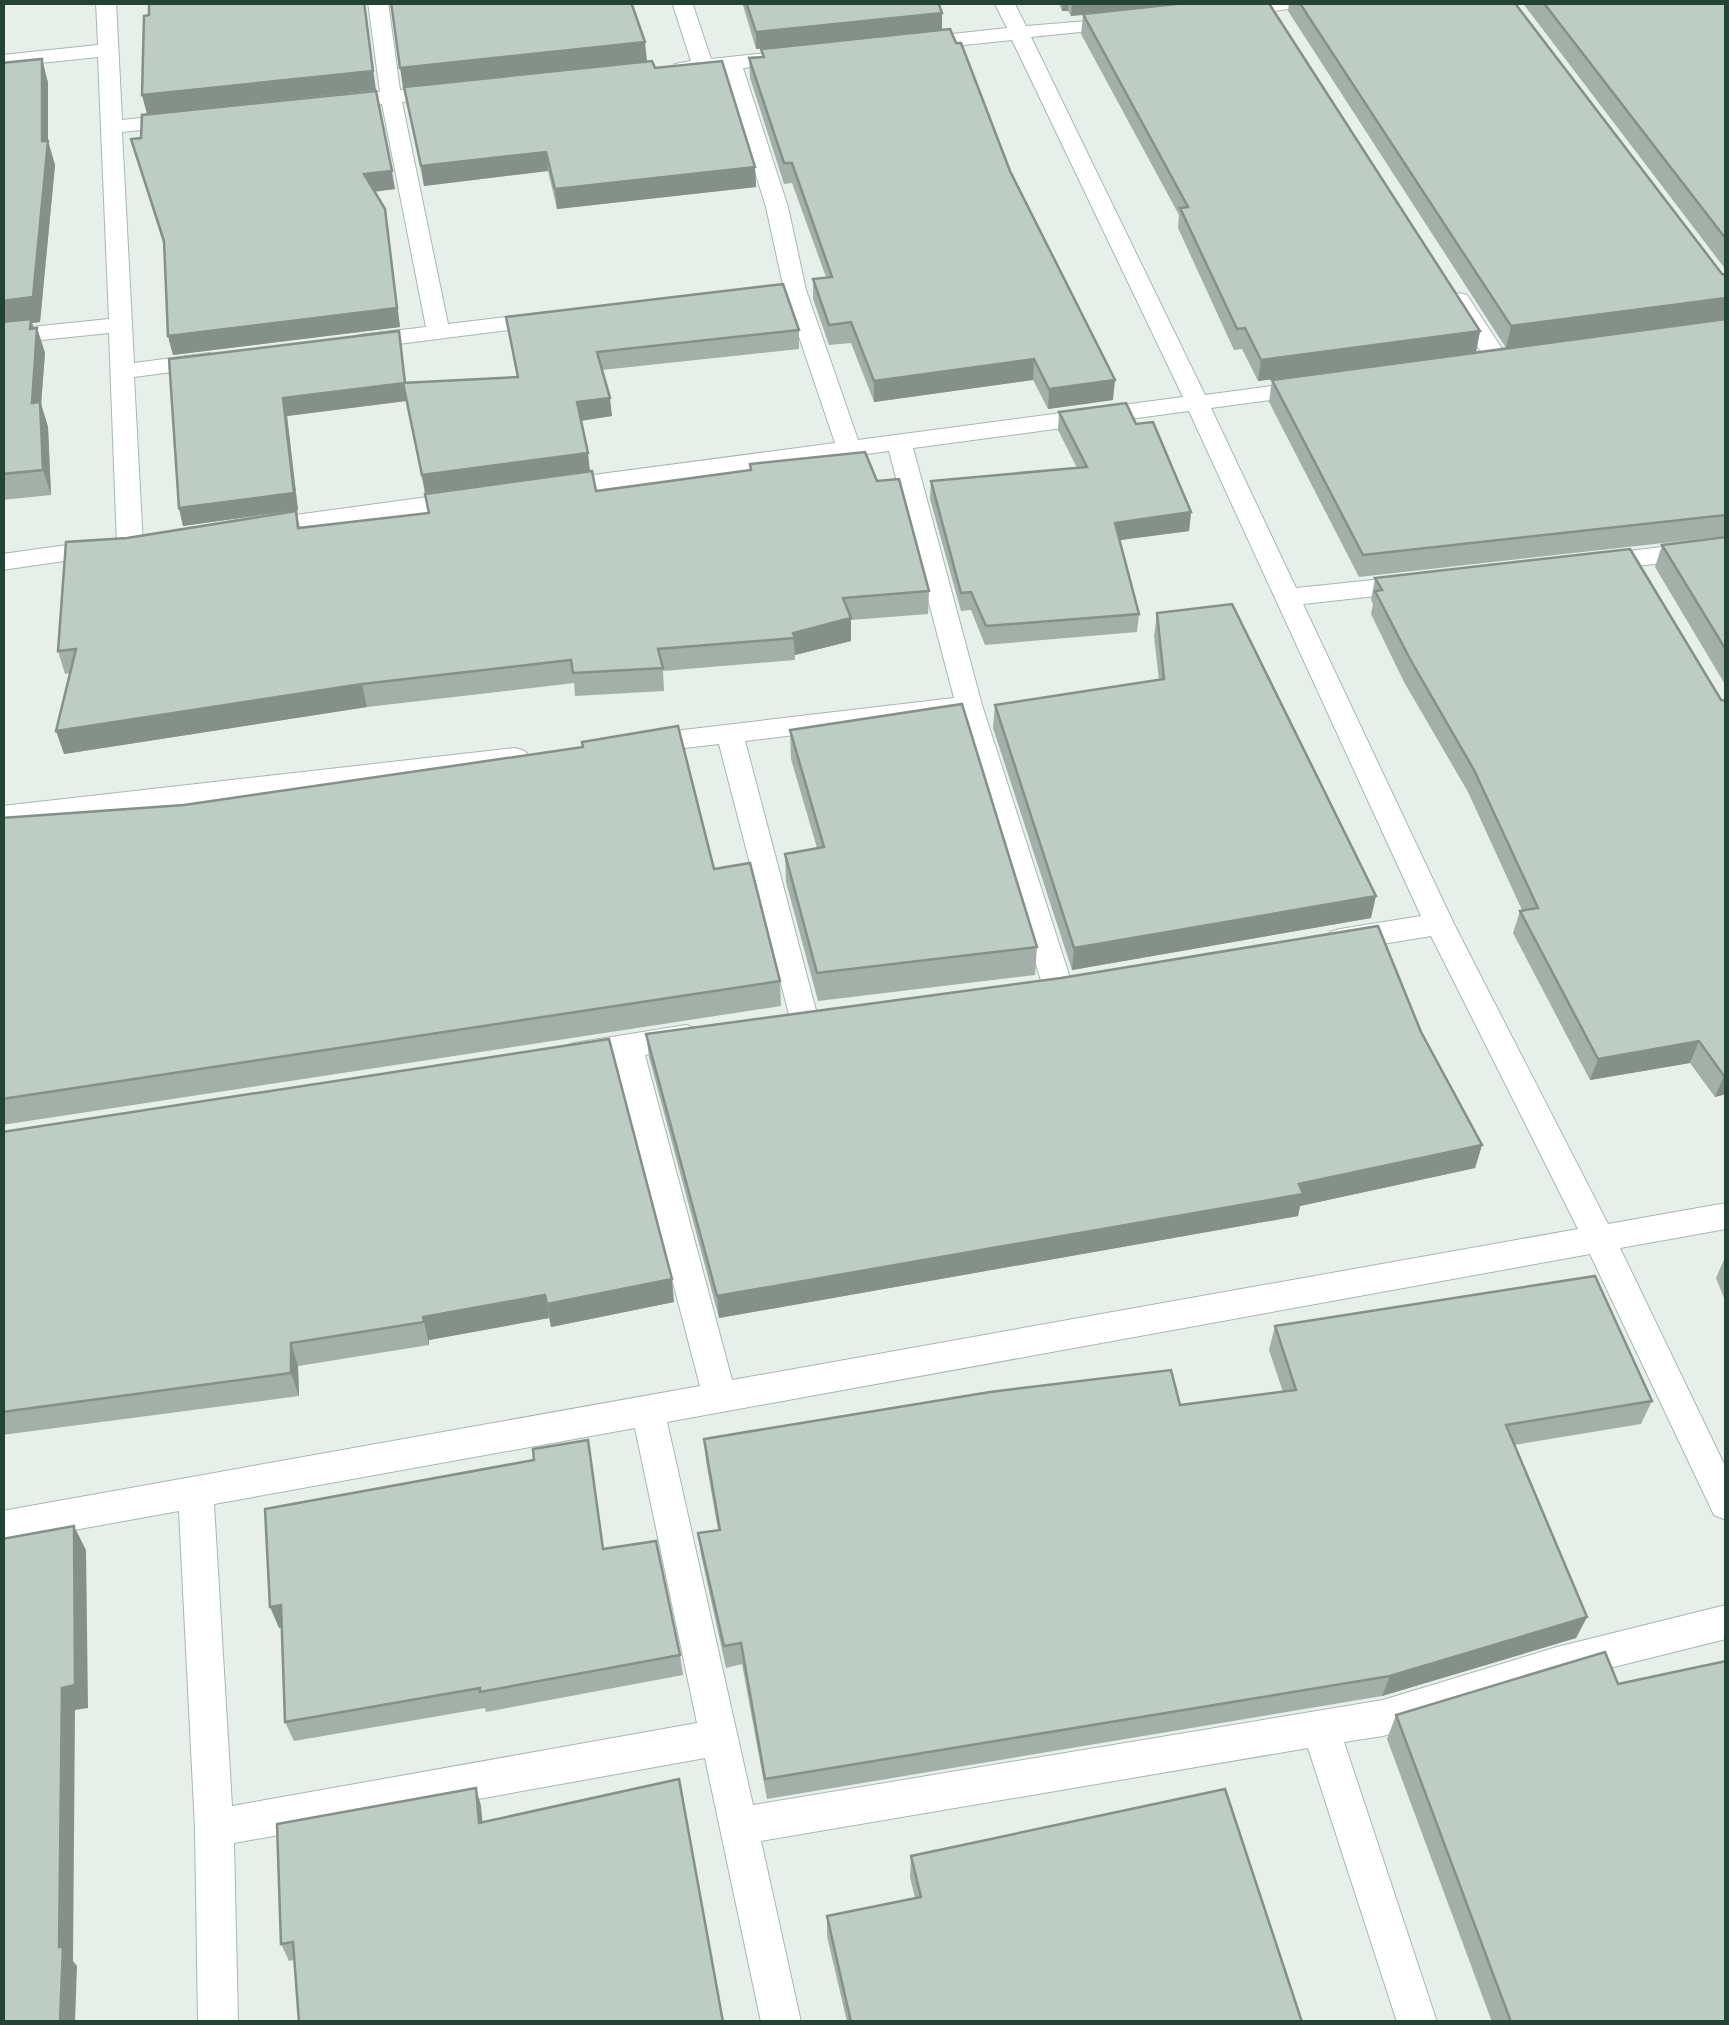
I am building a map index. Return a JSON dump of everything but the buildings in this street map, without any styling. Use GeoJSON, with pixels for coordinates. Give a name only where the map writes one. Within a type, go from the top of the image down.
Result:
{"type":"FeatureCollection","features":[{"type":"Feature","properties":{"kind":"street"},"geometry":{"type":"LineString","coordinates":[[2,562],[140,544],[120,324],[106,2]]}},
{"type":"Feature","properties":{"kind":"street"},"geometry":{"type":"LineString","coordinates":[[378,2],[391,96],[438,332]]}},
{"type":"Feature","properties":{"kind":"street"},"geometry":{"type":"LineString","coordinates":[[682,2],[703,66]]}},
{"type":"Feature","properties":{"kind":"street"},"geometry":{"type":"LineString","coordinates":[[1004,2],[1197,404],[1439,924],[1599,1239],[1726,1504]]}},
{"type":"Feature","properties":{"kind":"street"},"geometry":{"type":"LineString","coordinates":[[1203,14],[1274,14],[1296,2]]}},
{"type":"Feature","properties":{"kind":"street"},"geometry":{"type":"LineString","coordinates":[[885,47],[1146,20]]}},
{"type":"Feature","properties":{"kind":"street"},"geometry":{"type":"LineString","coordinates":[[2,61],[106,50]]}},
{"type":"Feature","properties":{"kind":"street"},"geometry":{"type":"LineString","coordinates":[[664,69],[808,55]]}},
{"type":"Feature","properties":{"kind":"street"},"geometry":{"type":"LineString","coordinates":[[732,62],[777,206],[796,290],[849,448]]}},
{"type":"Feature","properties":{"kind":"street"},"geometry":{"type":"LineString","coordinates":[[312,105],[469,88]]}},
{"type":"Feature","properties":{"kind":"street"},"geometry":{"type":"LineString","coordinates":[[114,127],[194,118]]}},
{"type":"Feature","properties":{"kind":"street"},"geometry":{"type":"LineString","coordinates":[[1446,280],[1498,361]]}},
{"type":"Feature","properties":{"kind":"street"},"geometry":{"type":"LineString","coordinates":[[720,299],[796,290]]}},
{"type":"Feature","properties":{"kind":"street"},"geometry":{"type":"LineString","coordinates":[[340,344],[570,316]]}},
{"type":"Feature","properties":{"kind":"street"},"geometry":{"type":"LineString","coordinates":[[2,337],[120,324]]}},
{"type":"Feature","properties":{"kind":"street"},"geometry":{"type":"LineString","coordinates":[[123,371],[241,356]]}},
{"type":"Feature","properties":{"kind":"street"},"geometry":{"type":"LineString","coordinates":[[538,490],[1328,385]]}},
{"type":"Feature","properties":{"kind":"street"},"geometry":{"type":"LineString","coordinates":[[899,442],[970,704],[1058,987]]}},
{"type":"Feature","properties":{"kind":"street"},"geometry":{"type":"LineString","coordinates":[[227,532],[480,498]]}},
{"type":"Feature","properties":{"kind":"street"},"geometry":{"type":"LineString","coordinates":[[1575,566],[1726,546]]}},
{"type":"Feature","properties":{"kind":"street"},"geometry":{"type":"LineString","coordinates":[[1632,559],[1652,590]]}},
{"type":"Feature","properties":{"kind":"street"},"geometry":{"type":"LineString","coordinates":[[1286,598],[1440,581]]}},
{"type":"Feature","properties":{"kind":"street"},"geometry":{"type":"LineString","coordinates":[[612,747],[970,704]]}},
{"type":"Feature","properties":{"kind":"street"},"geometry":{"type":"LineString","coordinates":[[730,734],[813,1017],[764,1024]]}},
{"type":"Feature","properties":{"kind":"street"},"geometry":{"type":"LineString","coordinates":[[2,816],[533,756]]}},
{"type":"Feature","properties":{"kind":"street"},"geometry":{"type":"LineString","coordinates":[[1306,946],[1439,924]]}},
{"type":"Feature","properties":{"kind":"street"},"geometry":{"type":"LineString","coordinates":[[1019,992],[1096,980]]}},
{"type":"Feature","properties":{"kind":"street"},"geometry":{"type":"LineString","coordinates":[[549,1058],[725,1030]]}},
{"type":"Feature","properties":{"kind":"street"},"geometry":{"type":"LineString","coordinates":[[627,1046],[720,1398]]}},
{"type":"Feature","properties":{"kind":"street"},"geometry":{"type":"LineString","coordinates":[[2,1526],[1726,1216]]}},
{"type":"Feature","properties":{"kind":"street"},"geometry":{"type":"LineString","coordinates":[[648,1412],[716,1738],[781,2022]]}},
{"type":"Feature","properties":{"kind":"street"},"geometry":{"type":"LineString","coordinates":[[196,1494],[214,1828],[218,2022]]}},
{"type":"Feature","properties":{"kind":"street"},"geometry":{"type":"LineString","coordinates":[[737,1826],[1383,1718],[1541,1668],[1726,1622]]}},
{"type":"Feature","properties":{"kind":"street"},"geometry":{"type":"LineString","coordinates":[[1320,1728],[1417,2022]]}},
{"type":"Feature","properties":{"kind":"street"},"geometry":{"type":"LineString","coordinates":[[214,1828],[716,1738]]}}]}
